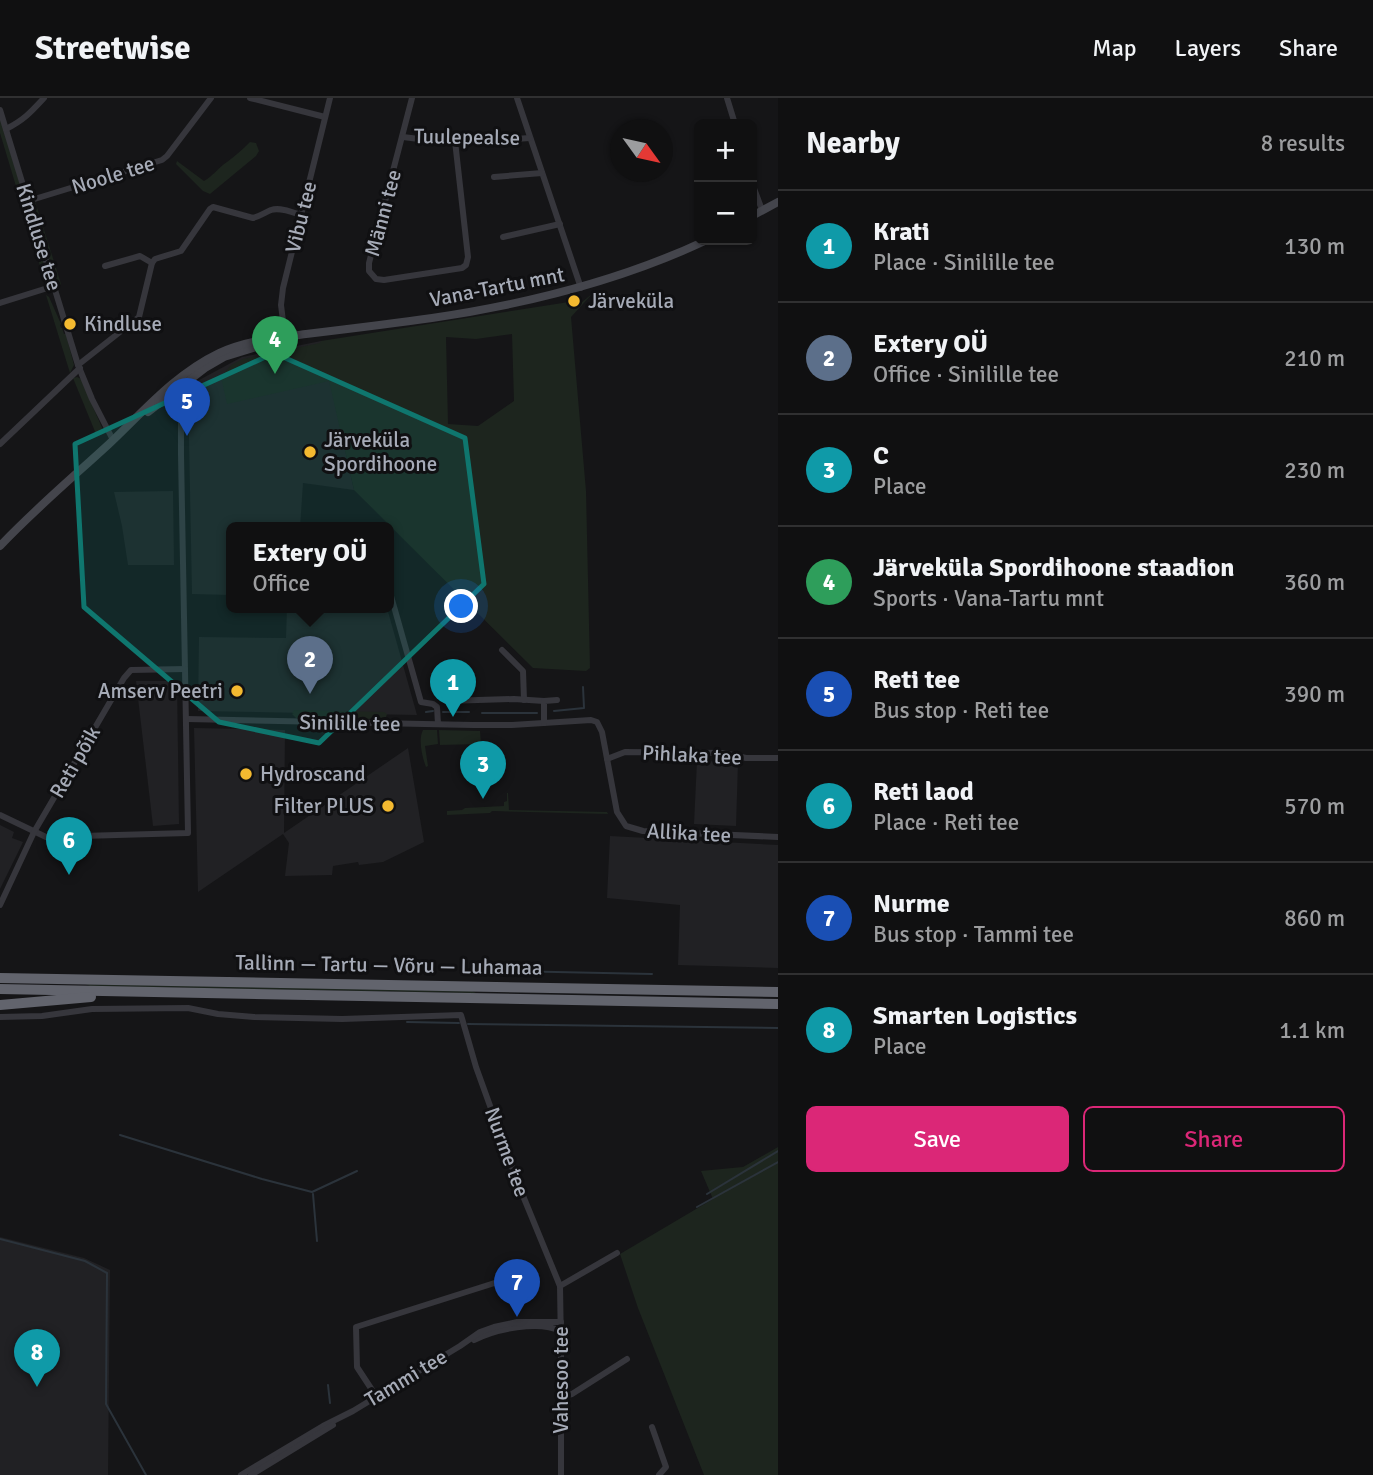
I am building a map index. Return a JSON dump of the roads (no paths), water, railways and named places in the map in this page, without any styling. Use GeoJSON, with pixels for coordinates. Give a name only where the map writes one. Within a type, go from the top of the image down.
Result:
{"type":"FeatureCollection","features":[{"type":"Feature","properties":{"kind":"highway","name":"Tallinn — Tartu — Võru — Luhamaa"},"geometry":{"type":"LineString","coordinates":[[0,978],[778,992]]}},
{"type":"Feature","properties":{"kind":"highway","name":"Tallinn — Tartu — Võru — Luhamaa"},"geometry":{"type":"LineString","coordinates":[[0,989],[778,1004]]}},
{"type":"Feature","properties":{"kind":"highway"},"geometry":{"type":"LineString","coordinates":[[0,1005],[96,997],[133,997],[149,992]]}},
{"type":"Feature","properties":{"kind":"street"},"geometry":{"type":"LineString","coordinates":[[6,129],[28,116],[44,98]]}},
{"type":"Feature","properties":{"kind":"street","name":"Noole tee"},"geometry":{"type":"LineString","coordinates":[[28,201],[162,160],[211,98]]}},
{"type":"Feature","properties":{"kind":"street"},"geometry":{"type":"LineString","coordinates":[[250,98],[325,117]]}},
{"type":"Feature","properties":{"kind":"street","name":"Vibu tee"},"geometry":{"type":"LineString","coordinates":[[285,337],[281,301],[330,98]]}},
{"type":"Feature","properties":{"kind":"street","name":"Männi tee"},"geometry":{"type":"LineString","coordinates":[[412,98],[369,262],[369,271],[376,279],[462,268],[466,265],[468,257],[455,141]]}},
{"type":"Feature","properties":{"kind":"street"},"geometry":{"type":"LineString","coordinates":[[517,98],[581,288]]}},
{"type":"Feature","properties":{"kind":"street"},"geometry":{"type":"LineString","coordinates":[[727,98],[733,119]]}},
{"type":"Feature","properties":{"kind":"street","name":"Kindluse tee"},"geometry":{"type":"LineString","coordinates":[[0,110],[79,367],[113,440]]}},
{"type":"Feature","properties":{"kind":"street","name":"Tuulepealse"},"geometry":{"type":"LineString","coordinates":[[403,136],[432,141],[530,138]]}},
{"type":"Feature","properties":{"kind":"street"},"geometry":{"type":"LineString","coordinates":[[494,177],[542,173]]}},
{"type":"Feature","properties":{"kind":"street"},"geometry":{"type":"LineString","coordinates":[[757,197],[762,211]]}},
{"type":"Feature","properties":{"kind":"street"},"geometry":{"type":"LineString","coordinates":[[757,214],[778,202]]}},
{"type":"Feature","properties":{"kind":"street"},"geometry":{"type":"LineString","coordinates":[[0,444],[79,367],[139,317],[152,263],[155,259],[181,251],[207,211],[213,207],[253,218],[278,209],[301,215]]}},
{"type":"Feature","properties":{"kind":"street"},"geometry":{"type":"LineString","coordinates":[[503,237],[560,225]]}},
{"type":"Feature","properties":{"kind":"street","name":"Vana-Tartu mnt"},"geometry":{"type":"LineString","coordinates":[[1,544],[152,401],[207,359],[221,352],[254,341],[281,336],[433,318],[519,303],[581,288],[645,267],[696,245]]}},
{"type":"Feature","properties":{"kind":"street"},"geometry":{"type":"LineString","coordinates":[[106,266],[140,256],[152,263]]}},
{"type":"Feature","properties":{"kind":"street"},"geometry":{"type":"LineString","coordinates":[[0,303],[54,286]]}},
{"type":"Feature","properties":{"kind":"street"},"geometry":{"type":"LineString","coordinates":[[0,815],[46,837],[188,833],[181,394],[174,386]]}},
{"type":"Feature","properties":{"kind":"street"},"geometry":{"type":"LineString","coordinates":[[394,607],[421,702],[437,707],[438,724]]}},
{"type":"Feature","properties":{"kind":"street"},"geometry":{"type":"LineString","coordinates":[[502,650],[523,671],[524,700]]}},
{"type":"Feature","properties":{"kind":"street","name":"Reti põik"},"geometry":{"type":"LineString","coordinates":[[0,905],[34,832],[124,678],[131,670],[185,669]]}},
{"type":"Feature","properties":{"kind":"street"},"geometry":{"type":"LineString","coordinates":[[446,701],[557,700]]}},
{"type":"Feature","properties":{"kind":"street"},"geometry":{"type":"LineString","coordinates":[[544,701],[544,723]]}},
{"type":"Feature","properties":{"kind":"street","name":"Sinilille tee"},"geometry":{"type":"LineString","coordinates":[[187,719],[438,724],[584,720],[597,722]]}},
{"type":"Feature","properties":{"kind":"street","name":"Allika tee"},"geometry":{"type":"LineString","coordinates":[[597,722],[602,732],[617,812],[622,822],[631,828],[643,831],[778,837]]}},
{"type":"Feature","properties":{"kind":"street","name":"Pihlaka tee"},"geometry":{"type":"LineString","coordinates":[[607,759],[625,752],[778,758]]}},
{"type":"Feature","properties":{"kind":"street","name":"Nurme tee"},"geometry":{"type":"LineString","coordinates":[[0,1017],[42,1016],[92,1009],[188,1008],[218,1014],[317,1019],[461,1015],[476,1067],[559,1286]]}},
{"type":"Feature","properties":{"kind":"street"},"geometry":{"type":"LineString","coordinates":[[559,1286],[617,1253]]}},
{"type":"Feature","properties":{"kind":"street"},"geometry":{"type":"LineString","coordinates":[[376,1396],[357,1367],[356,1327],[504,1280]]}},
{"type":"Feature","properties":{"kind":"street","name":"Vahesoo tee"},"geometry":{"type":"LineString","coordinates":[[559,1286],[561,1475]]}},
{"type":"Feature","properties":{"kind":"street","name":"Tammi tee"},"geometry":{"type":"LineString","coordinates":[[241,1475],[480,1332],[494,1326],[517,1322],[561,1322]]}},
{"type":"Feature","properties":{"kind":"street","name":"Tammi tee"},"geometry":{"type":"LineString","coordinates":[[460,1346],[505,1329],[553,1327],[561,1331]]}},
{"type":"Feature","properties":{"kind":"street"},"geometry":{"type":"LineString","coordinates":[[561,1397],[572,1394],[627,1359]]}},
{"type":"Feature","properties":{"kind":"street","name":"Tammi tee"},"geometry":{"type":"LineString","coordinates":[[251,1475],[353,1410]]}},
{"type":"Feature","properties":{"kind":"street"},"geometry":{"type":"LineString","coordinates":[[652,1427],[666,1466],[659,1475]]}},
{"type":"Feature","properties":{"kind":"waterway"},"geometry":{"type":"LineString","coordinates":[[554,711],[584,708],[583,687]]}},
{"type":"Feature","properties":{"kind":"waterway"},"geometry":{"type":"LineString","coordinates":[[426,712],[433,711]]}},
{"type":"Feature","properties":{"kind":"waterway"},"geometry":{"type":"LineString","coordinates":[[443,712],[469,712]]}},
{"type":"Feature","properties":{"kind":"waterway"},"geometry":{"type":"LineString","coordinates":[[482,713],[537,713]]}},
{"type":"Feature","properties":{"kind":"waterway"},"geometry":{"type":"LineString","coordinates":[[466,970],[652,974]]}},
{"type":"Feature","properties":{"kind":"waterway"},"geometry":{"type":"LineString","coordinates":[[407,1022],[459,1023]]}},
{"type":"Feature","properties":{"kind":"waterway"},"geometry":{"type":"LineString","coordinates":[[468,1024],[778,1028]]}},
{"type":"Feature","properties":{"kind":"waterway"},"geometry":{"type":"LineString","coordinates":[[120,1135],[312,1192],[357,1171]]}},
{"type":"Feature","properties":{"kind":"waterway"},"geometry":{"type":"LineString","coordinates":[[707,1194],[778,1151]]}},
{"type":"Feature","properties":{"kind":"waterway"},"geometry":{"type":"LineString","coordinates":[[697,1207],[778,1162]]}},
{"type":"Feature","properties":{"kind":"waterway"},"geometry":{"type":"LineString","coordinates":[[313,1194],[317,1241]]}},
{"type":"Feature","properties":{"kind":"waterway"},"geometry":{"type":"LineString","coordinates":[[0,1239],[85,1261],[107,1273],[106,1404],[146,1475]]}},
{"type":"Feature","properties":{"kind":"waterway"},"geometry":{"type":"LineString","coordinates":[[328,1385],[330,1403]]}},
{"type":"Feature","properties":{"kind":"place","name":"Järveküla"},"geometry":{"type":"Point","coordinates":[574,301]}},
{"type":"Feature","properties":{"kind":"place","name":"Kindluse"},"geometry":{"type":"Point","coordinates":[70,324]}},
{"type":"Feature","properties":{"kind":"place","name":"Järveküla Spordihoone staadion"},"geometry":{"type":"Point","coordinates":[275,374]}},
{"type":"Feature","properties":{"kind":"place","name":"Reti tee"},"geometry":{"type":"Point","coordinates":[187,436]}},
{"type":"Feature","properties":{"kind":"place","name":"Järveküla Spordihoone"},"geometry":{"type":"Point","coordinates":[310,452]}},
{"type":"Feature","properties":{"kind":"place","name":"Amserv Peetri"},"geometry":{"type":"Point","coordinates":[237,691]}},
{"type":"Feature","properties":{"kind":"place","name":"Extery OÜ"},"geometry":{"type":"Point","coordinates":[310,694]}},
{"type":"Feature","properties":{"kind":"place","name":"Krati"},"geometry":{"type":"Point","coordinates":[453,717]}},
{"type":"Feature","properties":{"kind":"place","name":"Hydroscand"},"geometry":{"type":"Point","coordinates":[246,774]}},
{"type":"Feature","properties":{"kind":"place","name":"C"},"geometry":{"type":"Point","coordinates":[483,799]}},
{"type":"Feature","properties":{"kind":"place","name":"Filter PLUS"},"geometry":{"type":"Point","coordinates":[388,806]}},
{"type":"Feature","properties":{"kind":"place","name":"Reti laod"},"geometry":{"type":"Point","coordinates":[69,875]}},
{"type":"Feature","properties":{"kind":"place","name":"Nurme"},"geometry":{"type":"Point","coordinates":[517,1317]}},
{"type":"Feature","properties":{"kind":"place","name":"Smarten Logistics"},"geometry":{"type":"Point","coordinates":[37,1387]}}]}
